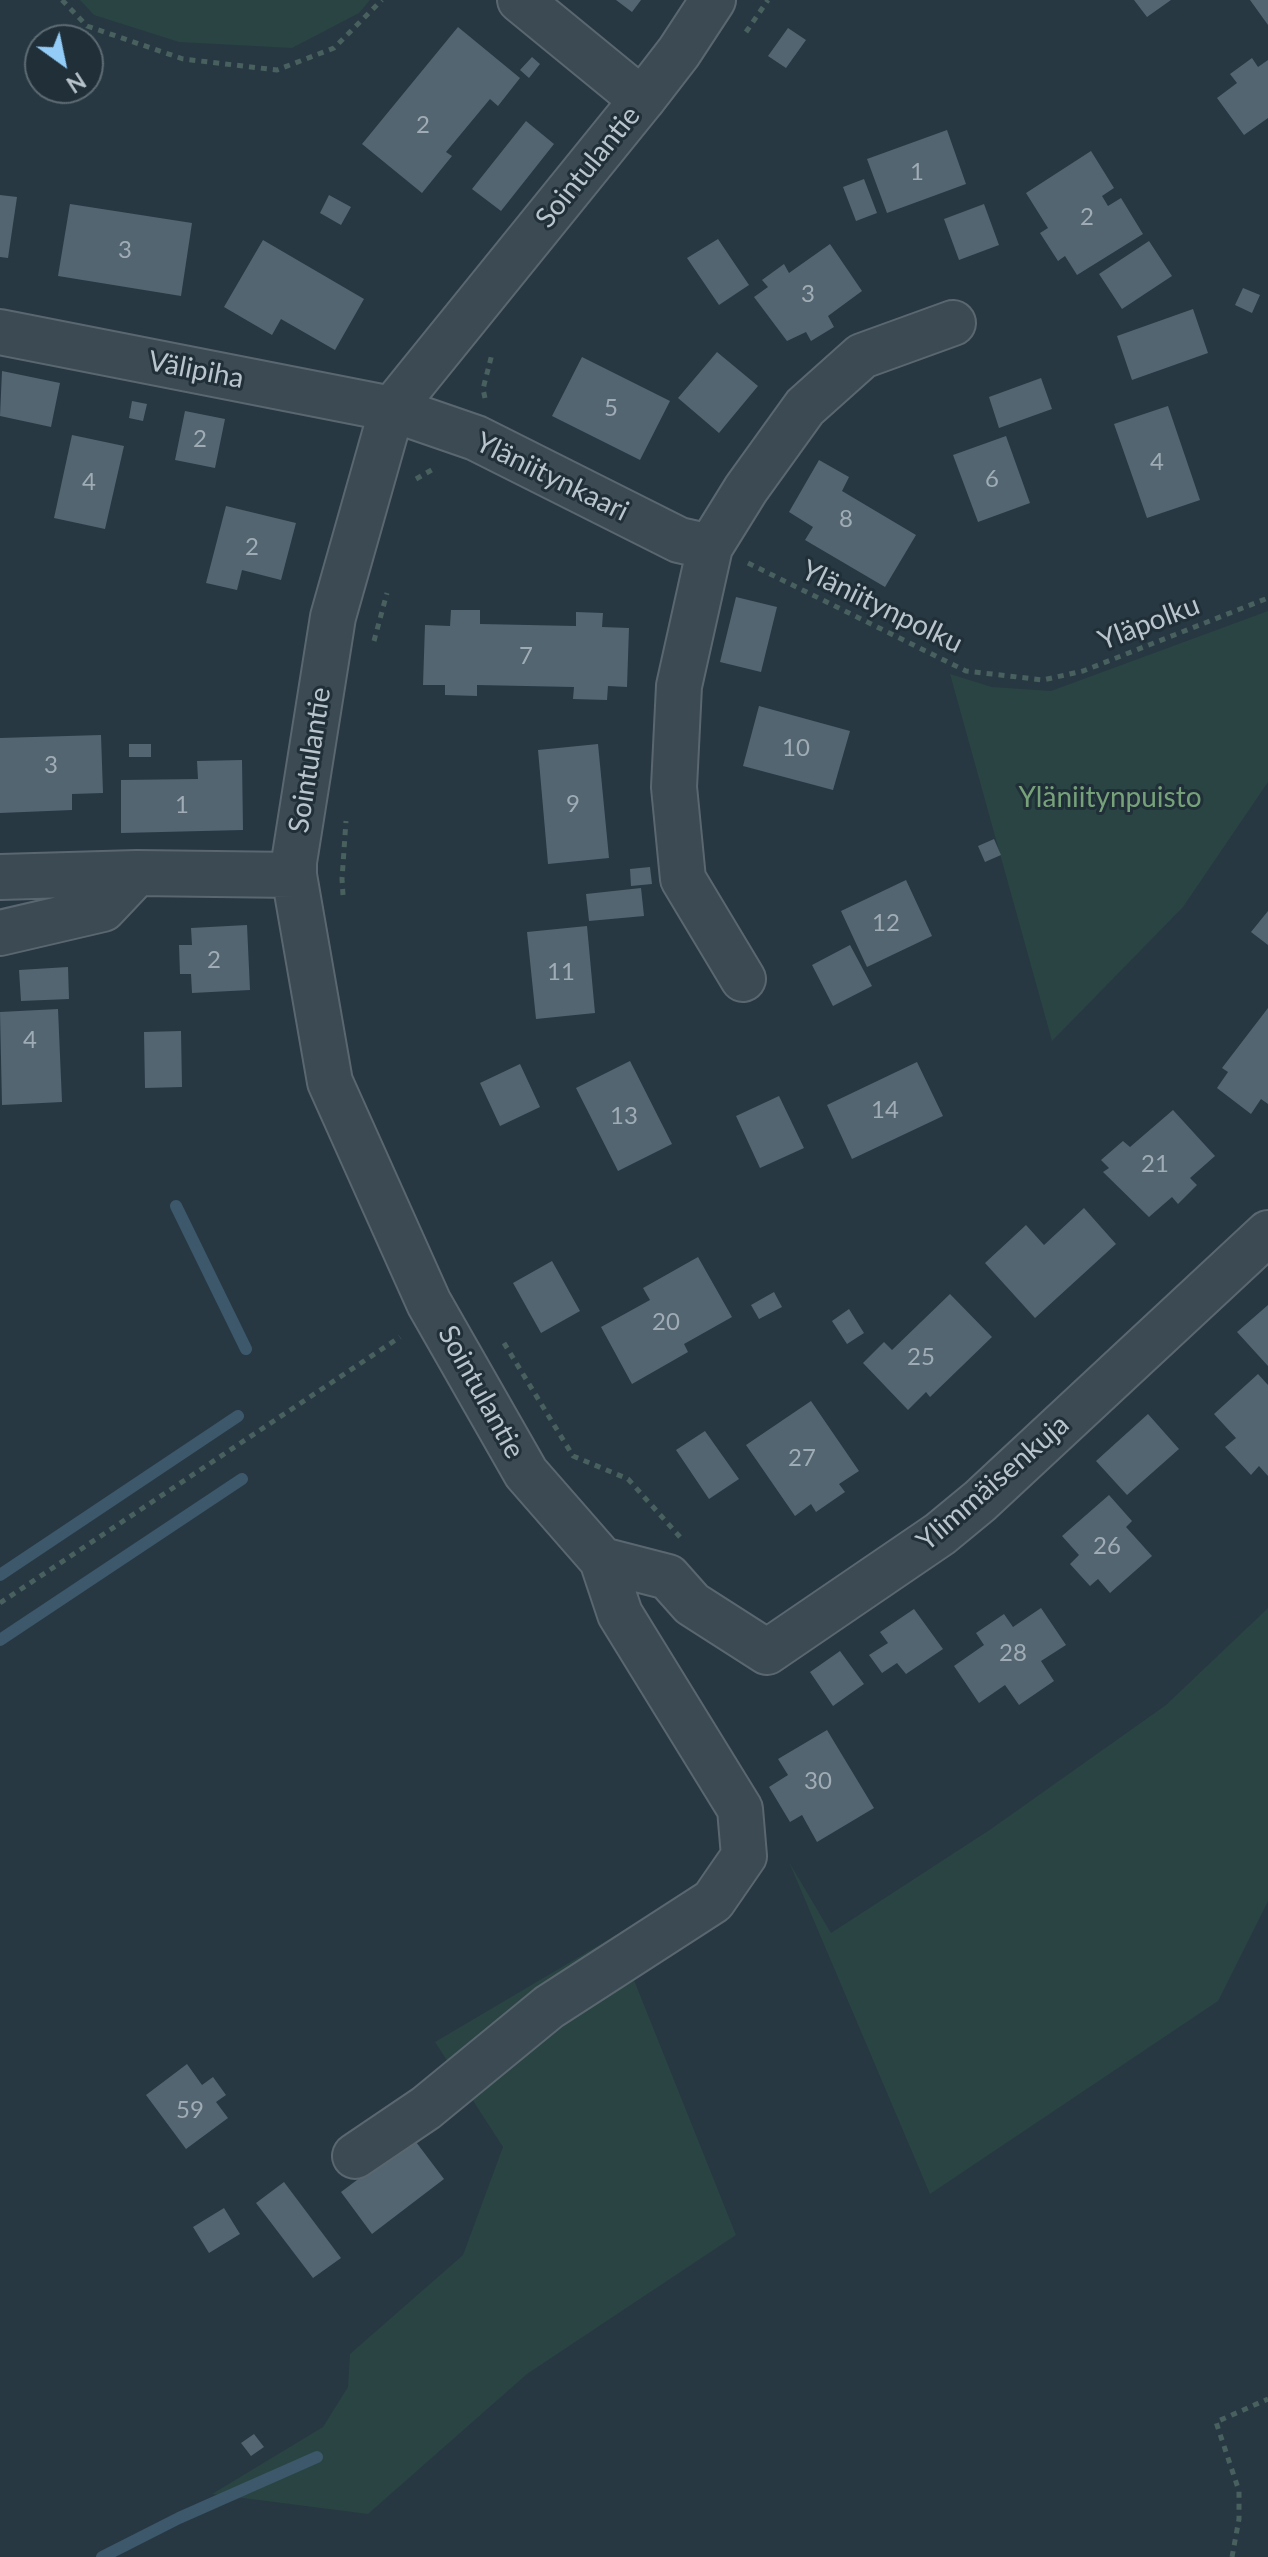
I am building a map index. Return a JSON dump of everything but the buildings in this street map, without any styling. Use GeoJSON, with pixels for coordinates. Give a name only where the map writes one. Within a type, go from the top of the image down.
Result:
{"type":"FeatureCollection","features":[{"type":"Feature","properties":{"kind":"street"},"geometry":{"type":"LineString","coordinates":[[520,0],[642,100]]}},
{"type":"Feature","properties":{"kind":"street","name":"Sointulantie"},"geometry":{"type":"LineString","coordinates":[[602,1560],[526,1473],[436,1313],[330,1082],[294,862],[333,617],[392,409],[642,100],[713,0]]}},
{"type":"Feature","properties":{"kind":"street"},"geometry":{"type":"LineString","coordinates":[[743,979],[683,879],[674,787],[679,686],[710,547],[746,489],[805,407],[862,356],[953,323]]}},
{"type":"Feature","properties":{"kind":"street","name":"Välipiha"},"geometry":{"type":"LineString","coordinates":[[0,332],[392,409]]}},
{"type":"Feature","properties":{"kind":"street","name":"Yläniitynkaari"},"geometry":{"type":"LineString","coordinates":[[392,409],[476,438],[679,540],[710,547]]}},
{"type":"Feature","properties":{"kind":"street"},"geometry":{"type":"LineString","coordinates":[[0,877],[137,873],[294,875]]}},
{"type":"Feature","properties":{"kind":"street"},"geometry":{"type":"LineString","coordinates":[[0,933],[103,909],[137,873]]}},
{"type":"Feature","properties":{"kind":"street","name":"Ylimmäisenkuja"},"geometry":{"type":"LineString","coordinates":[[602,1560],[668,1577],[692,1604],[767,1652],[940,1534],[980,1501],[1268,1233]]}},
{"type":"Feature","properties":{"kind":"street"},"geometry":{"type":"LineString","coordinates":[[355,2156],[426,2108],[549,2007],[713,1901],[744,1856],[740,1809],[620,1614],[602,1560]]}},
{"type":"Feature","properties":{"kind":"path"},"geometry":{"type":"LineString","coordinates":[[62,0],[87,26],[183,59],[277,70],[334,48],[382,0]]}},
{"type":"Feature","properties":{"kind":"path"},"geometry":{"type":"LineString","coordinates":[[743,36],[768,0]]}},
{"type":"Feature","properties":{"kind":"path"},"geometry":{"type":"LineString","coordinates":[[412,494],[416,479],[434,468],[462,461],[476,438],[488,414],[483,389],[491,355],[501,342]]}},
{"type":"Feature","properties":{"kind":"path","name":"Yläniitynpolku"},"geometry":{"type":"LineString","coordinates":[[710,547],[966,671],[1043,680]]}},
{"type":"Feature","properties":{"kind":"path"},"geometry":{"type":"LineString","coordinates":[[374,643],[389,583]]}},
{"type":"Feature","properties":{"kind":"path","name":"Yläpolku"},"geometry":{"type":"LineString","coordinates":[[1043,680],[1083,671],[1268,598]]}},
{"type":"Feature","properties":{"kind":"path"},"geometry":{"type":"LineString","coordinates":[[345,910],[342,879],[347,807]]}},
{"type":"Feature","properties":{"kind":"path"},"geometry":{"type":"LineString","coordinates":[[0,1603],[436,1313]]}},
{"type":"Feature","properties":{"kind":"path"},"geometry":{"type":"LineString","coordinates":[[502,1340],[573,1456],[628,1479],[690,1548]]}},
{"type":"Feature","properties":{"kind":"path"},"geometry":{"type":"LineString","coordinates":[[1232,2557],[1239,2519],[1239,2491],[1216,2422],[1268,2399]]}},
{"type":"Feature","properties":{"kind":"green space"},"geometry":{"type":"Polygon","coordinates":[[[80,0],[370,0],[359,13],[292,48],[179,42],[94,15],[80,0]]]}},
{"type":"Feature","properties":{"kind":"green space","name":"Yläniitynpuisto"},"geometry":{"type":"Polygon","coordinates":[[[1268,611],[1268,782],[1183,907],[1052,1041],[950,674],[992,687],[1051,691],[1268,611]]]}},
{"type":"Feature","properties":{"kind":"green space"},"geometry":{"type":"Polygon","coordinates":[[[1268,1608],[1268,1901],[1218,2001],[930,2194],[789,1862],[831,1933],[991,1829],[1166,1705],[1268,1608]]]}},
{"type":"Feature","properties":{"kind":"green space"},"geometry":{"type":"Polygon","coordinates":[[[616,1935],[736,2235],[527,2374],[368,2514],[212,2494],[323,2427],[348,2387],[350,2354],[463,2255],[503,2147],[435,2042],[616,1935]]]}},
{"type":"Feature","properties":{"kind":"waterway"},"geometry":{"type":"LineString","coordinates":[[176,1206],[246,1349]]}},
{"type":"Feature","properties":{"kind":"waterway"},"geometry":{"type":"LineString","coordinates":[[0,1575],[238,1416]]}},
{"type":"Feature","properties":{"kind":"waterway"},"geometry":{"type":"LineString","coordinates":[[0,1640],[242,1479]]}},
{"type":"Feature","properties":{"kind":"waterway"},"geometry":{"type":"LineString","coordinates":[[102,2557],[179,2518],[317,2457]]}}]}
